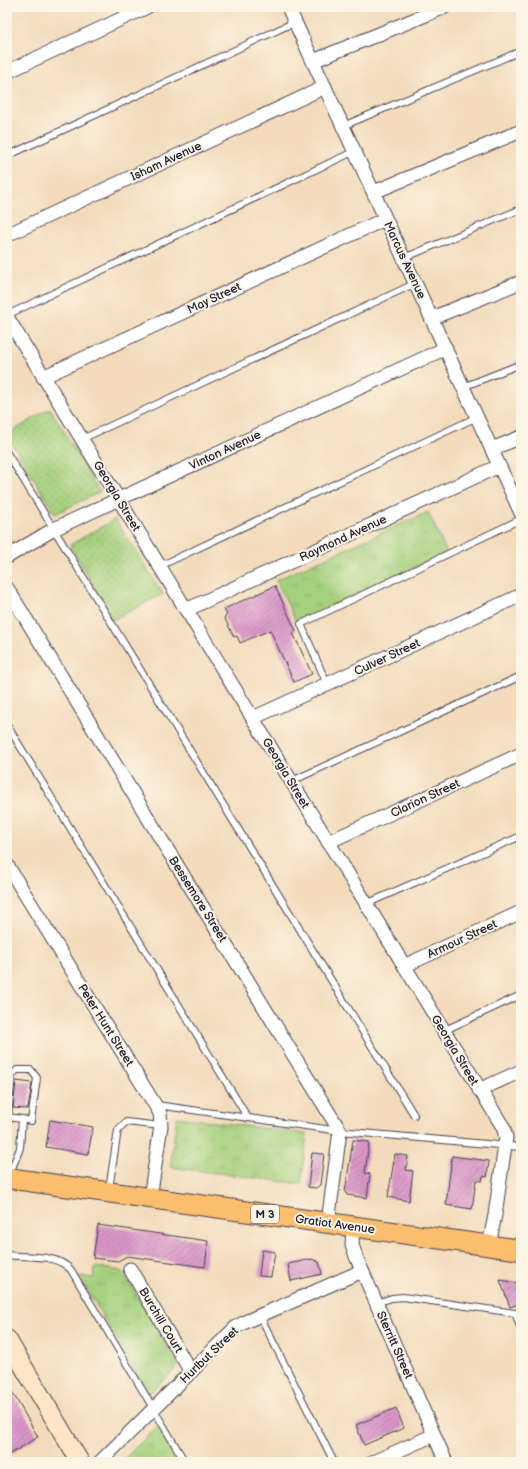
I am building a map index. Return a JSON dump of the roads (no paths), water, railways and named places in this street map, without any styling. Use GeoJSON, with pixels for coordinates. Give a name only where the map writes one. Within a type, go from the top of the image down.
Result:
{"type":"FeatureCollection","features":[{"type":"Feature","properties":{"kind":"main road","name":"Gratiot Avenue"},"geometry":{"type":"LineString","coordinates":[[7,1181],[109,1192],[521,1250]]}},
{"type":"Feature","properties":{"kind":"main road"},"geometry":{"type":"LineString","coordinates":[[7,1339],[80,1462]]}},
{"type":"Feature","properties":{"kind":"street"},"geometry":{"type":"LineString","coordinates":[[7,72],[147,7]]}},
{"type":"Feature","properties":{"kind":"street","name":"Marcus Avenue"},"geometry":{"type":"LineString","coordinates":[[288,7],[521,513]]}},
{"type":"Feature","properties":{"kind":"street"},"geometry":{"type":"LineString","coordinates":[[313,61],[445,7]]}},
{"type":"Feature","properties":{"kind":"street","name":"Isham Avenue"},"geometry":{"type":"LineString","coordinates":[[7,235],[325,87]]}},
{"type":"Feature","properties":{"kind":"street"},"geometry":{"type":"LineString","coordinates":[[374,192],[521,130]]}},
{"type":"Feature","properties":{"kind":"street","name":"May Street"},"geometry":{"type":"LineString","coordinates":[[43,377],[386,219]]}},
{"type":"Feature","properties":{"kind":"street"},"geometry":{"type":"LineString","coordinates":[[432,318],[521,282]]}},
{"type":"Feature","properties":{"kind":"street","name":"Georgia Street"},"geometry":{"type":"LineString","coordinates":[[7,316],[503,1127],[506,1137],[496,1214],[489,1245]]}},
{"type":"Feature","properties":{"kind":"street","name":"Vinton Avenue"},"geometry":{"type":"LineString","coordinates":[[7,557],[54,529],[446,348]]}},
{"type":"Feature","properties":{"kind":"street"},"geometry":{"type":"LineString","coordinates":[[492,449],[521,437]]}},
{"type":"Feature","properties":{"kind":"street","name":"Raymond Avenue"},"geometry":{"type":"LineString","coordinates":[[186,610],[499,466]]}},
{"type":"Feature","properties":{"kind":"street","name":"Bessemore Street"},"geometry":{"type":"LineString","coordinates":[[7,588],[340,1131]]}},
{"type":"Feature","properties":{"kind":"street","name":"Culver Street"},"geometry":{"type":"LineString","coordinates":[[253,718],[521,595]]}},
{"type":"Feature","properties":{"kind":"street","name":"Clarion Street"},"geometry":{"type":"LineString","coordinates":[[328,842],[521,754]]}},
{"type":"Feature","properties":{"kind":"street","name":"Peter Hunt Street"},"geometry":{"type":"LineString","coordinates":[[7,865],[160,1113],[161,1126],[150,1198]]}},
{"type":"Feature","properties":{"kind":"street","name":"Armour Street"},"geometry":{"type":"LineString","coordinates":[[404,966],[521,912]]}},
{"type":"Feature","properties":{"kind":"street"},"geometry":{"type":"LineString","coordinates":[[479,1090],[521,1070]]}},
{"type":"Feature","properties":{"kind":"street"},"geometry":{"type":"LineString","coordinates":[[328,1223],[340,1131]]}},
{"type":"Feature","properties":{"kind":"street","name":"Sterritt Street"},"geometry":{"type":"LineString","coordinates":[[353,1226],[352,1245],[362,1271],[446,1462]]}},
{"type":"Feature","properties":{"kind":"street","name":"Burchill Court"},"geometry":{"type":"LineString","coordinates":[[130,1268],[191,1372]]}},
{"type":"Feature","properties":{"kind":"street","name":"Hurlbut Street"},"geometry":{"type":"LineString","coordinates":[[100,1462],[236,1327],[362,1271]]}},
{"type":"Feature","properties":{"kind":"street"},"geometry":{"type":"LineString","coordinates":[[373,1462],[434,1435]]}},
{"type":"Feature","properties":{"kind":"lane"},"geometry":{"type":"LineString","coordinates":[[7,156],[295,22]]}},
{"type":"Feature","properties":{"kind":"lane"},"geometry":{"type":"LineString","coordinates":[[344,126],[521,51]]}},
{"type":"Feature","properties":{"kind":"lane"},"geometry":{"type":"LineString","coordinates":[[7,316],[355,151]]}},
{"type":"Feature","properties":{"kind":"lane"},"geometry":{"type":"LineString","coordinates":[[404,258],[521,209]]}},
{"type":"Feature","properties":{"kind":"lane"},"geometry":{"type":"LineString","coordinates":[[82,439],[416,283]]}},
{"type":"Feature","properties":{"kind":"lane"},"geometry":{"type":"LineString","coordinates":[[463,387],[521,364]]}},
{"type":"Feature","properties":{"kind":"lane"},"geometry":{"type":"LineString","coordinates":[[160,566],[477,417]]}},
{"type":"Feature","properties":{"kind":"lane"},"geometry":{"type":"LineString","coordinates":[[7,453],[414,1115]]}},
{"type":"Feature","properties":{"kind":"lane"},"geometry":{"type":"LineString","coordinates":[[327,684],[300,624],[521,519]]}},
{"type":"Feature","properties":{"kind":"lane"},"geometry":{"type":"LineString","coordinates":[[291,782],[521,676]]}},
{"type":"Feature","properties":{"kind":"lane"},"geometry":{"type":"LineString","coordinates":[[7,725],[248,1118]]}},
{"type":"Feature","properties":{"kind":"lane"},"geometry":{"type":"LineString","coordinates":[[366,904],[521,836]]}},
{"type":"Feature","properties":{"kind":"lane"},"geometry":{"type":"LineString","coordinates":[[443,1031],[521,995]]}},
{"type":"Feature","properties":{"kind":"lane"},"geometry":{"type":"LineString","coordinates":[[17,1070],[31,1070],[37,1078],[31,1121],[22,1119],[8,1118],[12,1076],[17,1070]]}},
{"type":"Feature","properties":{"kind":"lane"},"geometry":{"type":"LineString","coordinates":[[155,1105],[340,1131],[521,1147]]}},
{"type":"Feature","properties":{"kind":"lane"},"geometry":{"type":"LineString","coordinates":[[7,1181],[20,1148],[22,1119]]}},
{"type":"Feature","properties":{"kind":"lane"},"geometry":{"type":"LineString","coordinates":[[109,1192],[118,1130],[126,1122],[161,1126]]}},
{"type":"Feature","properties":{"kind":"lane"},"geometry":{"type":"LineString","coordinates":[[7,1255],[47,1258],[66,1264],[185,1462]]}},
{"type":"Feature","properties":{"kind":"lane"},"geometry":{"type":"LineString","coordinates":[[376,1303],[392,1298],[404,1297],[515,1313],[521,1329]]}},
{"type":"Feature","properties":{"kind":"lane"},"geometry":{"type":"LineString","coordinates":[[260,1316],[334,1462]]}}]}
